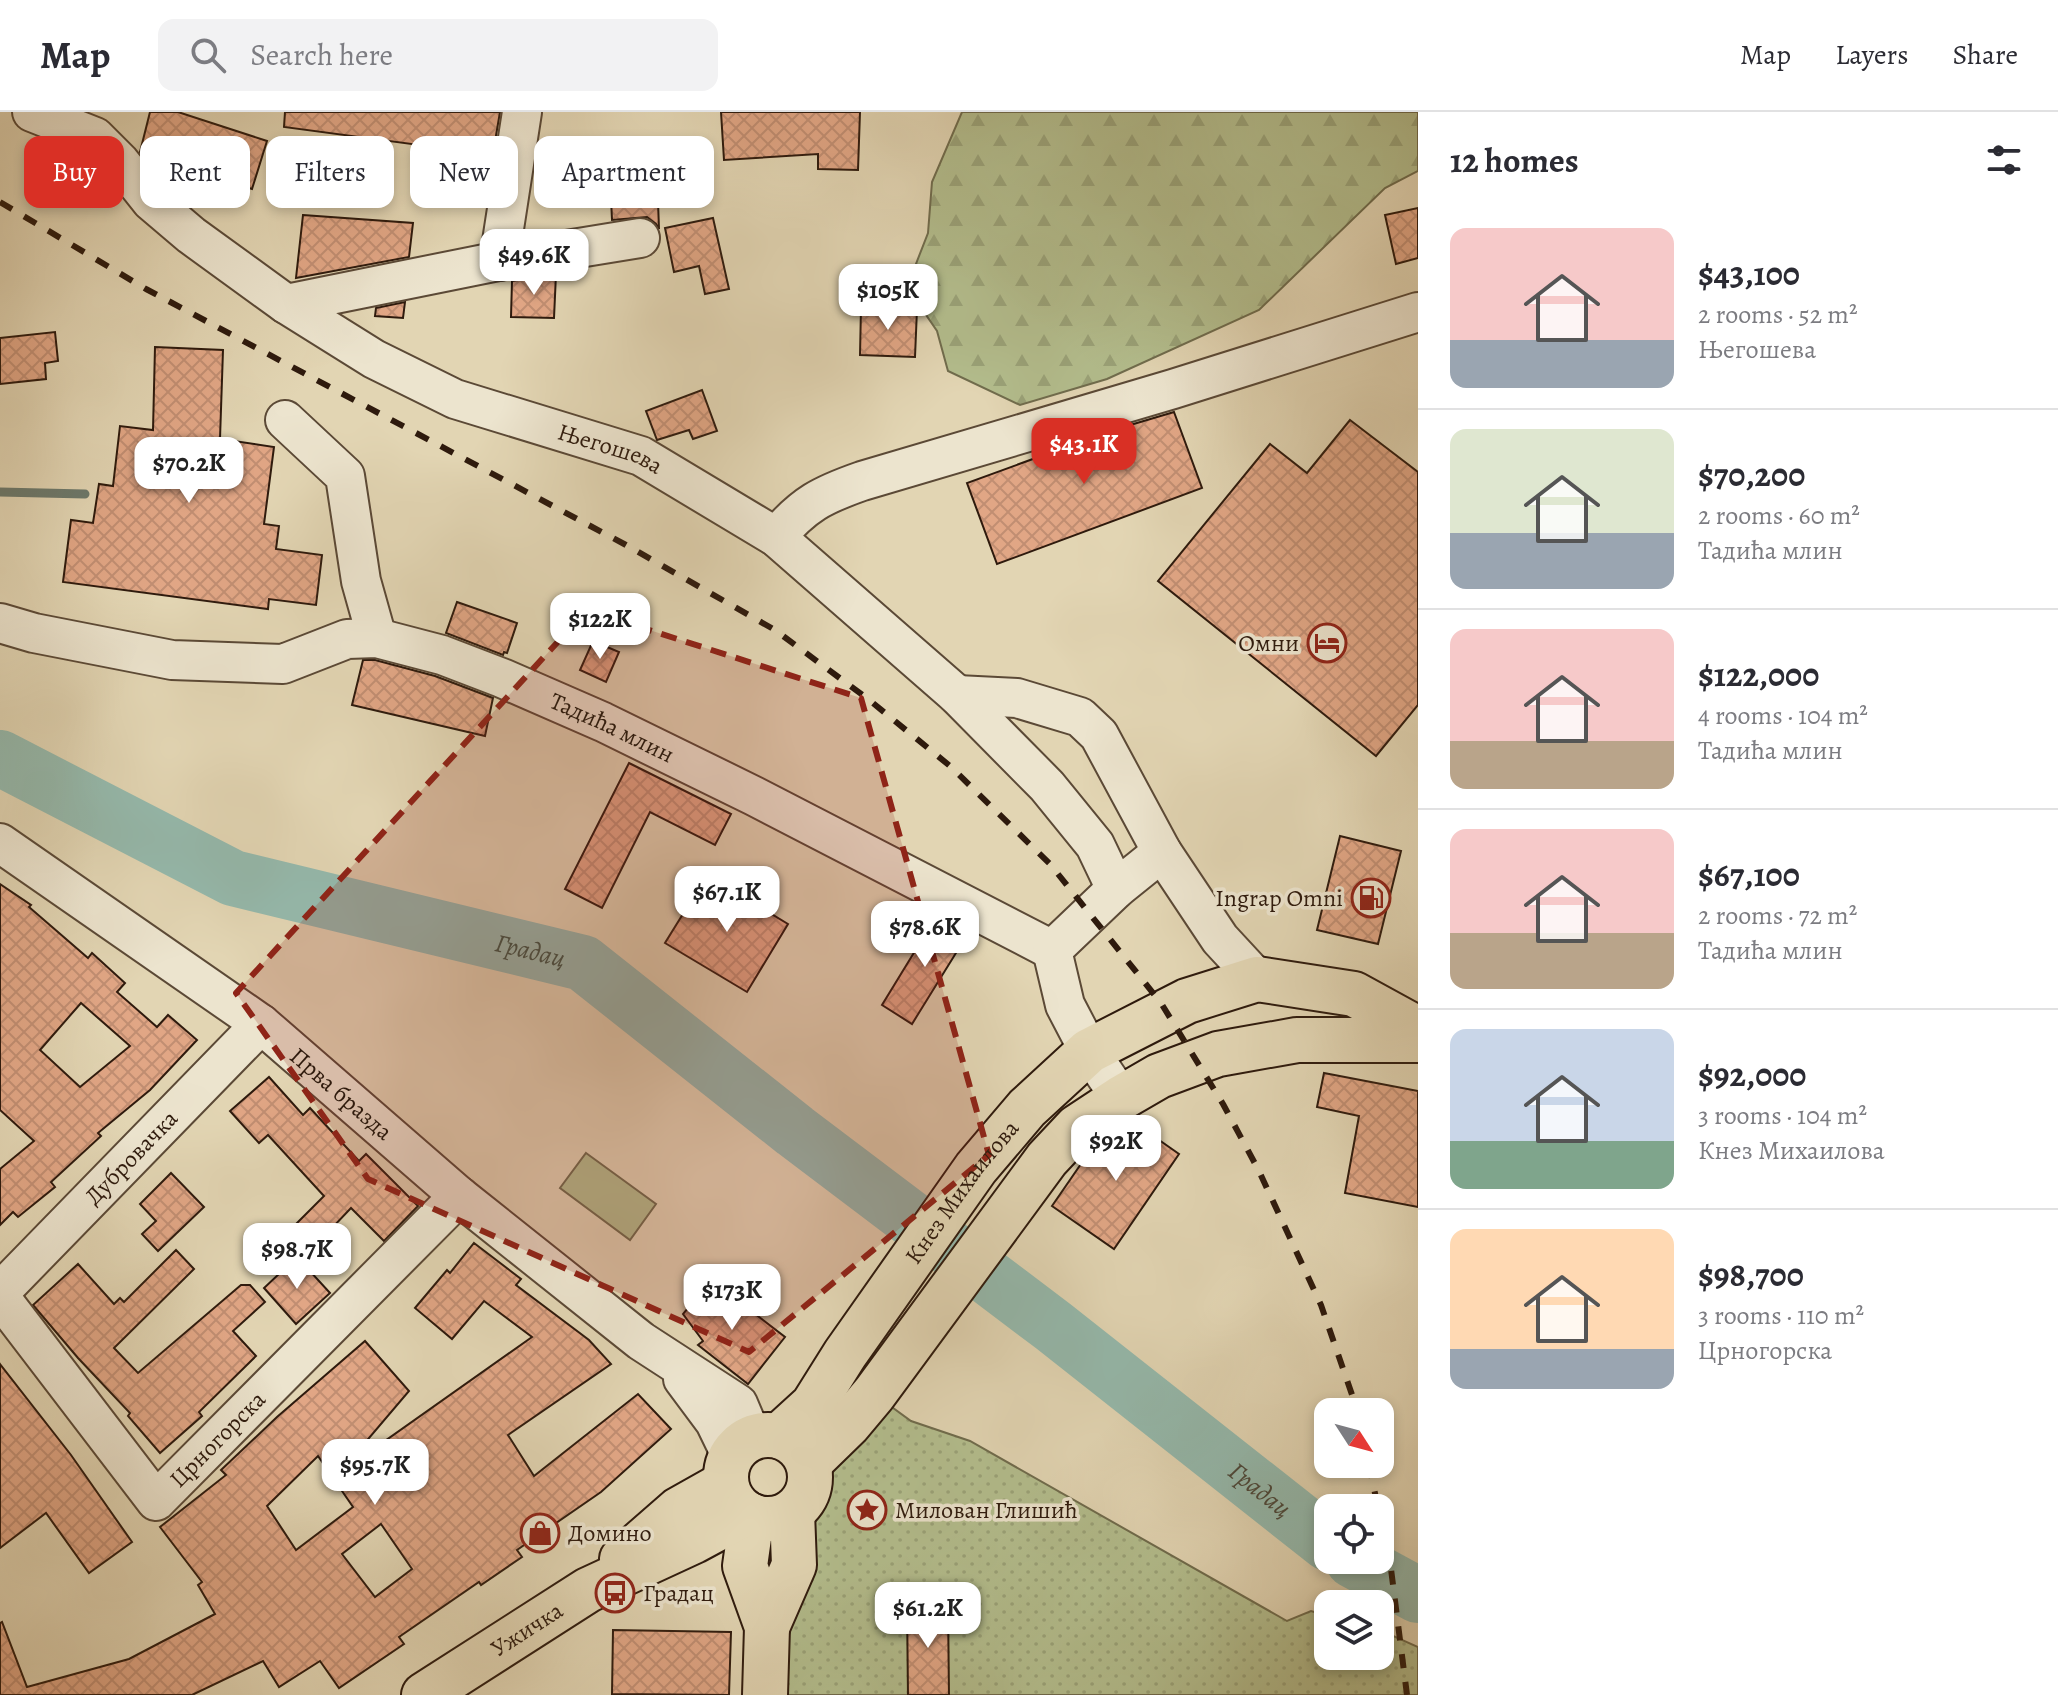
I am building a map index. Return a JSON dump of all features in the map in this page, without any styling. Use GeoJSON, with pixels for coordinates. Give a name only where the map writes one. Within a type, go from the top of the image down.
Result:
{"type":"FeatureCollection","features":[{"type":"Feature","properties":{"kind":"main road","name":"Кнез Михаилова"},"geometry":{"type":"LineString","coordinates":[[761,1477],[976,1168],[1027,1108],[1089,1051],[1187,1001],[1257,979],[1354,994],[1418,1029]]}},
{"type":"Feature","properties":{"kind":"main road","name":"Кнез Михаилова"},"geometry":{"type":"LineString","coordinates":[[761,1477],[848,1425],[1047,1159],[1077,1127],[1159,1076],[1218,1054],[1297,1040],[1418,1040]]}},
{"type":"Feature","properties":{"kind":"main road","name":"Ужичка"},"geometry":{"type":"LineString","coordinates":[[424,1695],[588,1590],[678,1510],[761,1477]]}},
{"type":"Feature","properties":{"kind":"main road"},"geometry":{"type":"LineString","coordinates":[[761,1477],[794,1565],[767,1627],[765,1695]]}},
{"type":"Feature","properties":{"kind":"street","name":"Његошева"},"geometry":{"type":"LineString","coordinates":[[32,112],[95,137],[151,201],[191,235],[286,304],[374,359],[455,399],[641,456],[776,537],[957,695],[1047,786],[1095,845],[1116,889]]}},
{"type":"Feature","properties":{"kind":"street"},"geometry":{"type":"LineString","coordinates":[[499,261],[522,112]]}},
{"type":"Feature","properties":{"kind":"street"},"geometry":{"type":"LineString","coordinates":[[286,304],[499,261],[640,238]]}},
{"type":"Feature","properties":{"kind":"street"},"geometry":{"type":"LineString","coordinates":[[776,537],[796,513],[827,493],[1418,312]]}},
{"type":"Feature","properties":{"kind":"street"},"geometry":{"type":"LineString","coordinates":[[285,420],[345,476],[361,581],[377,638]]}},
{"type":"Feature","properties":{"kind":"street","name":"Тадића млин"},"geometry":{"type":"LineString","coordinates":[[0,623],[34,633],[172,660],[283,664],[347,639],[377,638],[454,660],[603,722],[1052,950]]}},
{"type":"Feature","properties":{"kind":"street"},"geometry":{"type":"LineString","coordinates":[[957,695],[1017,698],[1080,717],[1099,735],[1162,852],[1220,939],[1257,979]]}},
{"type":"Feature","properties":{"kind":"street","name":"Прва бразда"},"geometry":{"type":"LineString","coordinates":[[0,843],[261,1024],[459,1196],[641,1341],[738,1404],[761,1477]]}},
{"type":"Feature","properties":{"kind":"street"},"geometry":{"type":"LineString","coordinates":[[1121,1098],[1089,1051],[1065,1005],[1052,950],[1116,889],[1162,852]]}},
{"type":"Feature","properties":{"kind":"street","name":"Дубровачка"},"geometry":{"type":"LineString","coordinates":[[0,1294],[261,1024]]}},
{"type":"Feature","properties":{"kind":"street","name":"Црногорска"},"geometry":{"type":"LineString","coordinates":[[0,1294],[156,1501],[459,1196]]}},
{"type":"Feature","properties":{"kind":"highlighted area"},"geometry":{"type":"Polygon","coordinates":[[[587,610],[861,698],[989,1155],[749,1352],[368,1179],[236,993],[587,610]]]}},
{"type":"Feature","properties":{"kind":"green space"},"geometry":{"type":"Polygon","coordinates":[[[962,112],[1418,112],[1418,171],[1385,188],[1259,310],[1107,379],[1020,405],[948,371],[937,331],[907,287],[928,233],[932,182],[962,112]]]}},
{"type":"Feature","properties":{"kind":"green space"},"geometry":{"type":"Polygon","coordinates":[[[586,1153],[656,1204],[630,1240],[560,1188],[586,1153]]]}},
{"type":"Feature","properties":{"kind":"green space"},"geometry":{"type":"Polygon","coordinates":[[[874,1394],[911,1421],[970,1441],[1287,1621],[1314,1612],[1314,1670],[1394,1670],[1394,1636],[1418,1647],[1418,1695],[765,1695],[802,1502],[809,1490],[811,1477],[874,1394]]]}},
{"type":"Feature","properties":{"kind":"building"},"geometry":{"type":"Polygon","coordinates":[[[150,112],[178,112],[266,141],[266,144],[252,189],[250,136],[144,136],[150,112]]]}},
{"type":"Feature","properties":{"kind":"building"},"geometry":{"type":"Polygon","coordinates":[[[285,112],[500,112],[496,136],[410,136],[410,144],[394,142],[394,136],[352,136],[284,127],[285,112]]]}},
{"type":"Feature","properties":{"kind":"building"},"geometry":{"type":"Polygon","coordinates":[[[721,112],[860,112],[858,170],[818,169],[818,154],[724,160],[721,112]]]}},
{"type":"Feature","properties":{"kind":"building"},"geometry":{"type":"Polygon","coordinates":[[[611,208],[658,208],[659,229],[647,217],[612,220],[611,208]]]}},
{"type":"Feature","properties":{"kind":"building"},"geometry":{"type":"Polygon","coordinates":[[[1418,208],[1418,258],[1396,264],[1385,215],[1418,208]]]}},
{"type":"Feature","properties":{"kind":"building"},"geometry":{"type":"Polygon","coordinates":[[[303,215],[413,223],[409,257],[296,278],[303,215]]]}},
{"type":"Feature","properties":{"kind":"building"},"geometry":{"type":"Polygon","coordinates":[[[713,218],[729,289],[705,294],[699,266],[674,272],[665,228],[713,218]]]}},
{"type":"Feature","properties":{"kind":"building"},"geometry":{"type":"Polygon","coordinates":[[[556,274],[554,318],[511,317],[512,281],[556,274]]]}},
{"type":"Feature","properties":{"kind":"building"},"geometry":{"type":"Polygon","coordinates":[[[405,302],[403,318],[375,316],[376,308],[405,302]]]}},
{"type":"Feature","properties":{"kind":"building"},"geometry":{"type":"Polygon","coordinates":[[[861,307],[917,309],[915,357],[860,355],[861,307]]]}},
{"type":"Feature","properties":{"kind":"building"},"geometry":{"type":"Polygon","coordinates":[[[55,332],[58,361],[45,363],[46,379],[0,384],[0,338],[55,332]]]}},
{"type":"Feature","properties":{"kind":"building"},"geometry":{"type":"Polygon","coordinates":[[[155,347],[223,350],[220,439],[274,447],[264,524],[279,526],[276,549],[322,555],[316,605],[269,599],[268,609],[63,582],[71,520],[93,523],[99,484],[113,486],[120,426],[153,430],[155,347]]]}},
{"type":"Feature","properties":{"kind":"building"},"geometry":{"type":"Polygon","coordinates":[[[702,390],[717,431],[693,439],[689,430],[657,440],[646,411],[702,390]]]}},
{"type":"Feature","properties":{"kind":"building"},"geometry":{"type":"Polygon","coordinates":[[[1174,412],[1202,488],[997,564],[967,483],[1110,431],[1174,412]]]}},
{"type":"Feature","properties":{"kind":"building","name":"Омни"},"geometry":{"type":"Polygon","coordinates":[[[1350,420],[1418,472],[1418,705],[1376,756],[1158,581],[1270,444],[1307,473],[1350,420]]]}},
{"type":"Feature","properties":{"kind":"building"},"geometry":{"type":"Polygon","coordinates":[[[457,602],[517,623],[507,653],[503,655],[446,633],[457,602]]]}},
{"type":"Feature","properties":{"kind":"building"},"geometry":{"type":"Polygon","coordinates":[[[593,641],[619,652],[606,682],[580,670],[593,641]]]}},
{"type":"Feature","properties":{"kind":"building"},"geometry":{"type":"Polygon","coordinates":[[[363,660],[375,660],[435,676],[493,698],[485,736],[352,705],[363,660]]]}},
{"type":"Feature","properties":{"kind":"building"},"geometry":{"type":"Polygon","coordinates":[[[629,763],[731,814],[715,845],[650,812],[602,908],[565,889],[629,763]]]}},
{"type":"Feature","properties":{"kind":"building"},"geometry":{"type":"Polygon","coordinates":[[[1340,836],[1401,851],[1378,944],[1317,930],[1340,836]]]}},
{"type":"Feature","properties":{"kind":"building"},"geometry":{"type":"Polygon","coordinates":[[[707,875],[788,924],[747,992],[665,943],[707,875]]]}},
{"type":"Feature","properties":{"kind":"building"},"geometry":{"type":"Polygon","coordinates":[[[0,884],[31,905],[29,907],[88,958],[92,953],[125,983],[117,992],[157,1027],[168,1015],[197,1040],[150,1090],[98,1133],[101,1136],[51,1182],[55,1187],[18,1217],[13,1212],[0,1225],[0,1169],[34,1141],[0,1110],[0,884]],[[81,1003],[40,1050],[80,1087],[130,1046],[81,1003]]]}},
{"type":"Feature","properties":{"kind":"building"},"geometry":{"type":"Polygon","coordinates":[[[937,915],[969,932],[912,1024],[882,1005],[937,915]]]}},
{"type":"Feature","properties":{"kind":"building"},"geometry":{"type":"Polygon","coordinates":[[[1324,1073],[1418,1091],[1418,1207],[1345,1193],[1359,1116],[1317,1107],[1324,1073]]]}},
{"type":"Feature","properties":{"kind":"building"},"geometry":{"type":"Polygon","coordinates":[[[269,1077],[303,1115],[310,1108],[359,1161],[366,1154],[418,1206],[384,1241],[351,1208],[333,1227],[329,1224],[307,1245],[291,1229],[324,1196],[268,1135],[259,1143],[230,1111],[269,1077]]]}},
{"type":"Feature","properties":{"kind":"building"},"geometry":{"type":"Polygon","coordinates":[[[1132,1121],[1179,1154],[1114,1249],[1052,1206],[1092,1148],[1132,1121]]]}},
{"type":"Feature","properties":{"kind":"building"},"geometry":{"type":"Polygon","coordinates":[[[171,1173],[204,1207],[158,1251],[142,1234],[156,1221],[140,1204],[171,1173]]]}},
{"type":"Feature","properties":{"kind":"building"},"geometry":{"type":"Polygon","coordinates":[[[474,1243],[521,1279],[516,1285],[589,1340],[611,1364],[508,1435],[534,1476],[638,1394],[671,1429],[601,1492],[517,1550],[522,1557],[481,1585],[479,1582],[399,1637],[404,1644],[339,1688],[320,1661],[279,1687],[263,1661],[192,1695],[0,1695],[2,1622],[27,1687],[129,1659],[215,1614],[198,1585],[202,1582],[160,1527],[226,1475],[221,1470],[365,1341],[409,1391],[352,1458],[355,1462],[532,1337],[484,1301],[452,1339],[415,1308],[447,1270],[450,1273],[474,1243]],[[318,1456],[267,1506],[296,1550],[353,1507],[318,1456]],[[381,1524],[342,1554],[375,1597],[412,1569],[381,1524]]]}},
{"type":"Feature","properties":{"kind":"building"},"geometry":{"type":"Polygon","coordinates":[[[176,1250],[194,1269],[114,1348],[138,1373],[241,1285],[250,1285],[265,1302],[233,1331],[256,1356],[199,1412],[202,1416],[160,1453],[128,1416],[130,1413],[33,1305],[78,1264],[114,1304],[120,1298],[124,1302],[176,1250]]]}},
{"type":"Feature","properties":{"kind":"building"},"geometry":{"type":"Polygon","coordinates":[[[297,1257],[330,1293],[296,1324],[264,1288],[297,1257]]]}},
{"type":"Feature","properties":{"kind":"building"},"geometry":{"type":"Polygon","coordinates":[[[711,1280],[785,1337],[748,1384],[698,1345],[703,1341],[683,1314],[711,1280]]]}},
{"type":"Feature","properties":{"kind":"building"},"geometry":{"type":"Polygon","coordinates":[[[0,1364],[71,1455],[132,1542],[89,1573],[46,1513],[0,1548],[0,1364]]]}},
{"type":"Feature","properties":{"kind":"building"},"geometry":{"type":"Polygon","coordinates":[[[907,1606],[948,1606],[949,1695],[908,1695],[907,1606]]]}},
{"type":"Feature","properties":{"kind":"building"},"geometry":{"type":"Polygon","coordinates":[[[613,1630],[731,1632],[729,1695],[612,1694],[613,1630]]]}},
{"type":"Feature","properties":{"kind":"waterway"},"geometry":{"type":"LineString","coordinates":[[0,492],[85,494]]}},
{"type":"Feature","properties":{"kind":"waterway","name":"Градац"},"geometry":{"type":"LineString","coordinates":[[0,758],[233,878],[583,963],[1314,1532]]}},
{"type":"Feature","properties":{"kind":"waterway","name":"Градац"},"geometry":{"type":"LineString","coordinates":[[1379,1574],[1418,1595]]}},
{"type":"Feature","properties":{"kind":"railway"},"geometry":{"type":"LineString","coordinates":[[0,202],[146,289],[626,545],[775,630],[868,699],[950,766],[1050,864],[1161,1003],[1223,1104],[1259,1171],[1321,1305],[1353,1398]]}},
{"type":"Feature","properties":{"kind":"railway"},"geometry":{"type":"LineString","coordinates":[[1372,1478],[1375,1494]]}},
{"type":"Feature","properties":{"kind":"railway"},"geometry":{"type":"LineString","coordinates":[[1392,1574],[1407,1695]]}},
{"type":"Feature","properties":{"kind":"place","name":"Омни"},"geometry":{"type":"Point","coordinates":[1327,643]}},
{"type":"Feature","properties":{"kind":"place","name":"Ingrap Omni"},"geometry":{"type":"Point","coordinates":[1371,898]}},
{"type":"Feature","properties":{"kind":"place","name":"Милован Глишић"},"geometry":{"type":"Point","coordinates":[867,1510]}},
{"type":"Feature","properties":{"kind":"place","name":"Домино"},"geometry":{"type":"Point","coordinates":[540,1533]}},
{"type":"Feature","properties":{"kind":"place","name":"Градац"},"geometry":{"type":"Point","coordinates":[615,1593]}}]}
